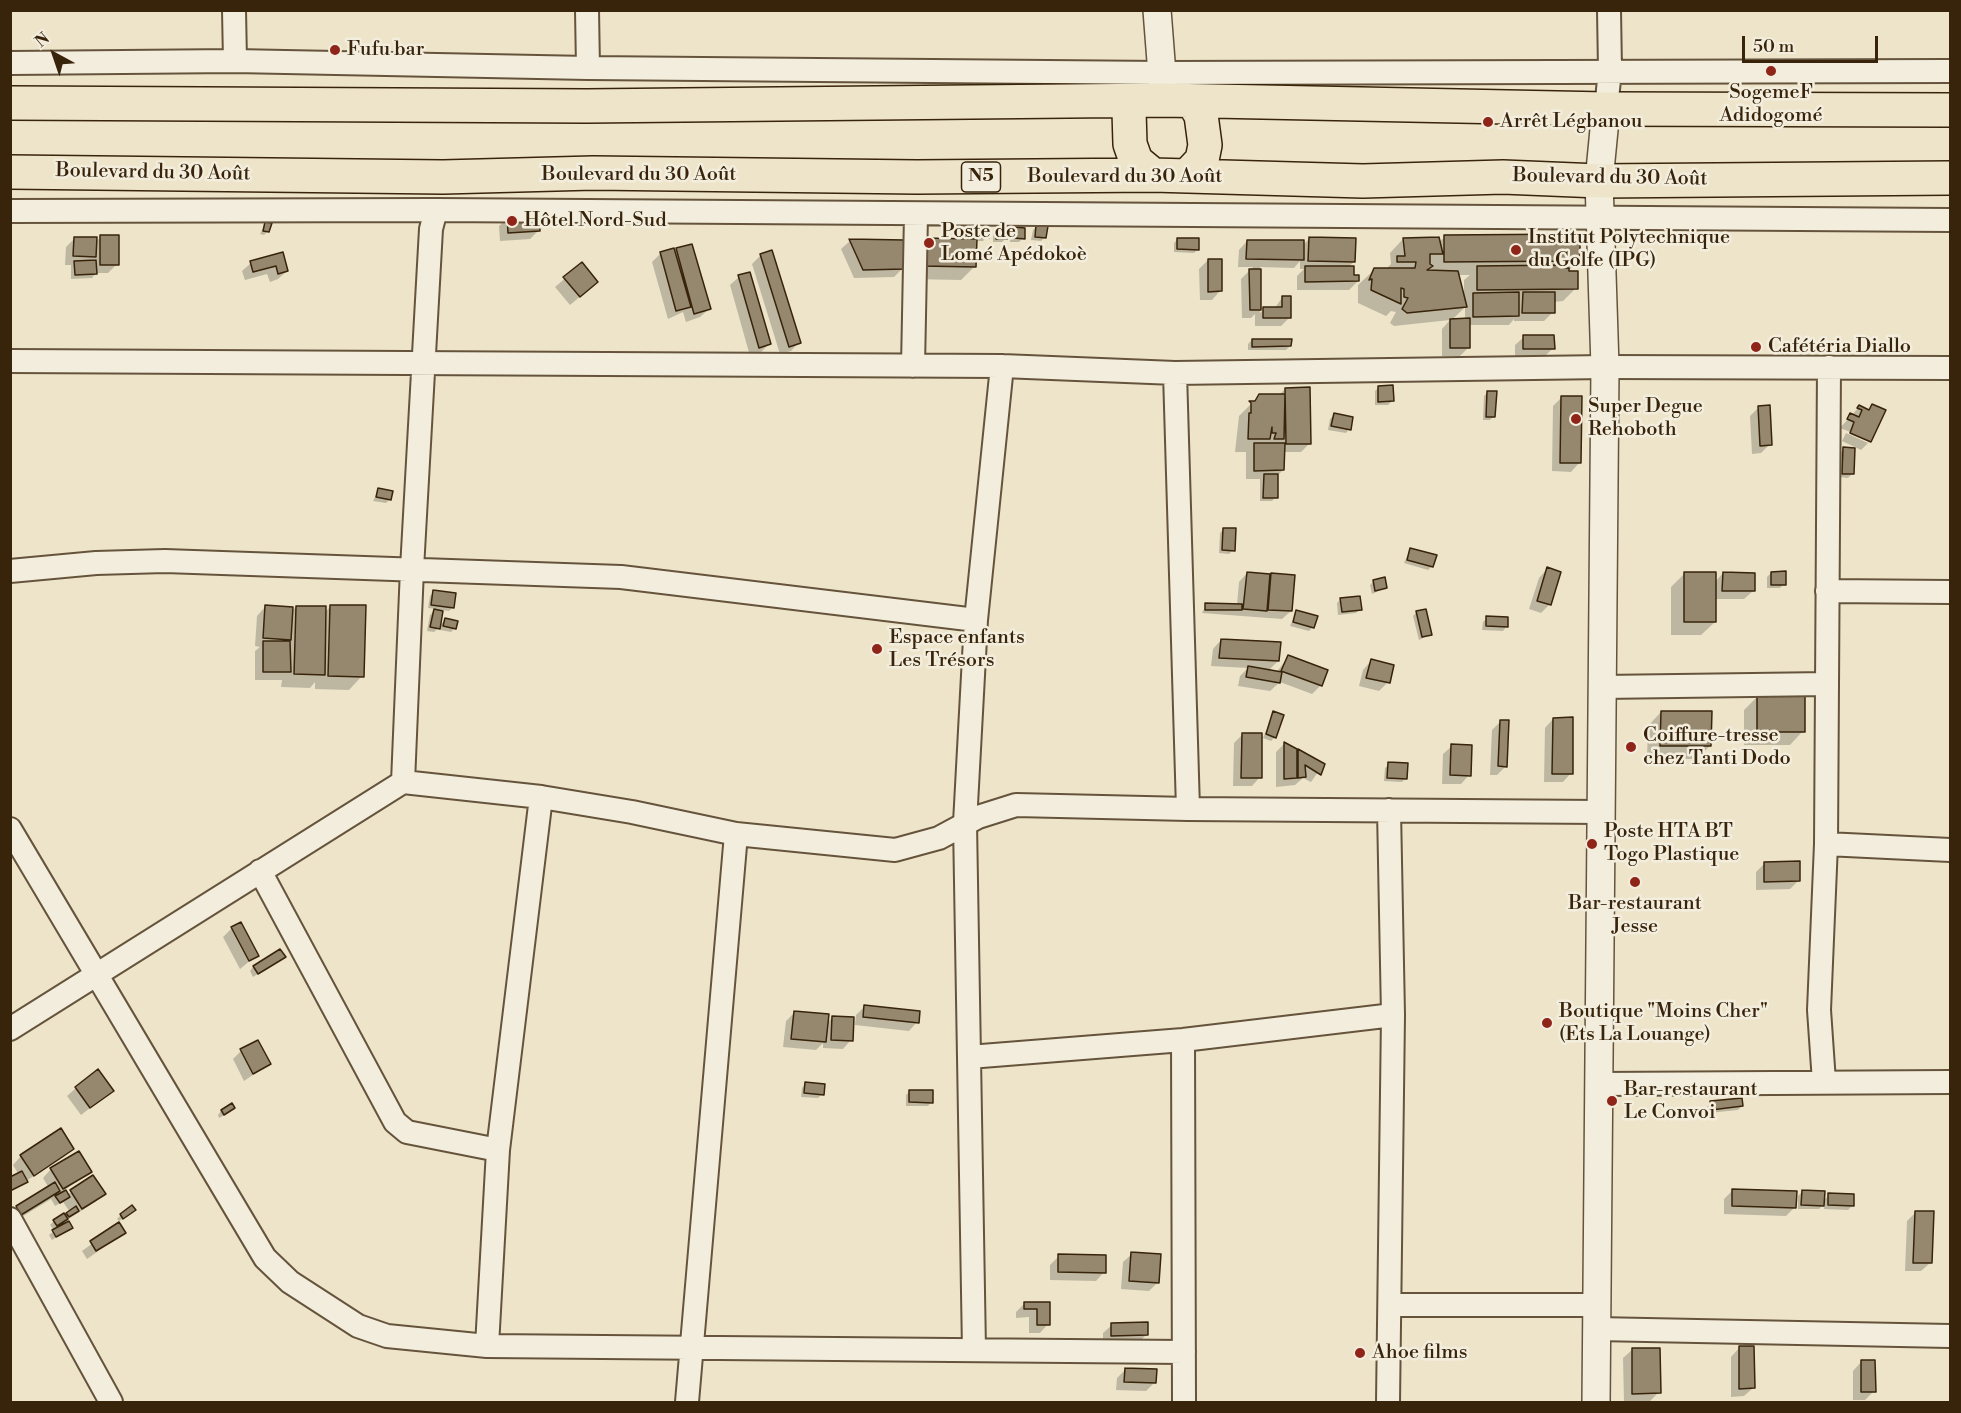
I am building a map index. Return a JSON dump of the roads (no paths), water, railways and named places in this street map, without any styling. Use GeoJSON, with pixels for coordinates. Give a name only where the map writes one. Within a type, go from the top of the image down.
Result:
{"type":"FeatureCollection","features":[{"type":"Feature","properties":{"kind":"highway"},"geometry":{"type":"LineString","coordinates":[[1153,175],[1136,161],[1130,144],[1129,111],[1164,94]]}},
{"type":"Feature","properties":{"kind":"highway"},"geometry":{"type":"LineString","coordinates":[[1164,94],[1201,115],[1205,145],[1202,160],[1187,176]]}},
{"type":"Feature","properties":{"kind":"highway"},"geometry":{"type":"LineString","coordinates":[[10,103],[599,106],[1164,94],[1606,109],[1950,110]]}},
{"type":"Feature","properties":{"kind":"highway","name":"Boulevard du 30 Août"},"geometry":{"type":"LineString","coordinates":[[10,172],[443,177],[593,173],[917,177],[1153,175],[1363,181],[1503,177],[1599,181],[1950,178]]}},
{"type":"Feature","properties":{"kind":"street"},"geometry":{"type":"LineString","coordinates":[[234,10],[235,61]]}},
{"type":"Feature","properties":{"kind":"street"},"geometry":{"type":"LineString","coordinates":[[587,10],[588,68]]}},
{"type":"Feature","properties":{"kind":"street"},"geometry":{"type":"LineString","coordinates":[[1157,10],[1164,94]]}},
{"type":"Feature","properties":{"kind":"street"},"geometry":{"type":"LineString","coordinates":[[1596,1402],[1605,367],[1599,181],[1610,70],[1610,10]]}},
{"type":"Feature","properties":{"kind":"street"},"geometry":{"type":"LineString","coordinates":[[10,63],[235,61],[588,68],[1164,94],[1610,70],[1950,71]]}},
{"type":"Feature","properties":{"kind":"street"},"geometry":{"type":"LineString","coordinates":[[10,211],[436,210],[916,215],[1600,216],[1950,220]]}},
{"type":"Feature","properties":{"kind":"street"},"geometry":{"type":"LineString","coordinates":[[404,782],[412,569],[431,229],[436,210]]}},
{"type":"Feature","properties":{"kind":"street"},"geometry":{"type":"LineString","coordinates":[[913,366],[916,215]]}},
{"type":"Feature","properties":{"kind":"street"},"geometry":{"type":"LineString","coordinates":[[10,361],[1002,366],[1175,373],[1605,367],[1950,368]]}},
{"type":"Feature","properties":{"kind":"street"},"geometry":{"type":"LineString","coordinates":[[974,1350],[965,824],[976,620],[1002,366]]}},
{"type":"Feature","properties":{"kind":"street"},"geometry":{"type":"LineString","coordinates":[[1824,1082],[1819,1010],[1826,844],[1829,367]]}},
{"type":"Feature","properties":{"kind":"street"},"geometry":{"type":"LineString","coordinates":[[1175,373],[1188,809]]}},
{"type":"Feature","properties":{"kind":"street"},"geometry":{"type":"LineString","coordinates":[[10,571],[132,561],[621,577],[976,620]]}},
{"type":"Feature","properties":{"kind":"street"},"geometry":{"type":"LineString","coordinates":[[1827,591],[1950,592]]}},
{"type":"Feature","properties":{"kind":"street"},"geometry":{"type":"LineString","coordinates":[[1602,687],[1827,684]]}},
{"type":"Feature","properties":{"kind":"street"},"geometry":{"type":"LineString","coordinates":[[10,1029],[98,976],[260,871],[404,782],[540,797],[632,812],[736,834],[895,850],[939,838],[996,810],[1016,805],[1188,809],[1601,812]]}},
{"type":"Feature","properties":{"kind":"street"},"geometry":{"type":"LineString","coordinates":[[487,1346],[498,1150],[540,797]]}},
{"type":"Feature","properties":{"kind":"street"},"geometry":{"type":"LineString","coordinates":[[1388,1402],[1393,1016],[1389,810]]}},
{"type":"Feature","properties":{"kind":"street"},"geometry":{"type":"LineString","coordinates":[[10,829],[266,1258],[290,1282],[370,1331],[387,1336],[487,1346],[1184,1352]]}},
{"type":"Feature","properties":{"kind":"street"},"geometry":{"type":"LineString","coordinates":[[687,1402],[736,834]]}},
{"type":"Feature","properties":{"kind":"street"},"geometry":{"type":"LineString","coordinates":[[1826,844],[1950,850]]}},
{"type":"Feature","properties":{"kind":"street"},"geometry":{"type":"LineString","coordinates":[[260,871],[395,1122],[407,1132],[498,1150]]}},
{"type":"Feature","properties":{"kind":"street"},"geometry":{"type":"LineString","coordinates":[[969,1057],[1183,1040],[1393,1016]]}},
{"type":"Feature","properties":{"kind":"street"},"geometry":{"type":"LineString","coordinates":[[1183,1040],[1184,1402]]}},
{"type":"Feature","properties":{"kind":"street"},"geometry":{"type":"LineString","coordinates":[[1598,1084],[1950,1082]]}},
{"type":"Feature","properties":{"kind":"street"},"geometry":{"type":"LineString","coordinates":[[10,1219],[111,1402]]}},
{"type":"Feature","properties":{"kind":"street"},"geometry":{"type":"LineString","coordinates":[[1390,1305],[1950,1336]]}},
{"type":"Feature","properties":{"kind":"place","name":"Fufu bar"},"geometry":{"type":"Point","coordinates":[335,50]}},
{"type":"Feature","properties":{"kind":"place","name":"SogemeF Adidogomé"},"geometry":{"type":"Point","coordinates":[1771,71]}},
{"type":"Feature","properties":{"kind":"place","name":"Arrêt Légbanou"},"geometry":{"type":"Point","coordinates":[1488,122]}},
{"type":"Feature","properties":{"kind":"place","name":"Hôtel Nord-Sud"},"geometry":{"type":"Point","coordinates":[512,221]}},
{"type":"Feature","properties":{"kind":"place","name":"Poste de Lomé Apédokoè"},"geometry":{"type":"Point","coordinates":[929,243]}},
{"type":"Feature","properties":{"kind":"place","name":"Institut Polytechnique du Golfe (IPG)"},"geometry":{"type":"Point","coordinates":[1516,250]}},
{"type":"Feature","properties":{"kind":"place","name":"Cafétéria Diallo"},"geometry":{"type":"Point","coordinates":[1756,347]}},
{"type":"Feature","properties":{"kind":"place","name":"Super Degue Rehoboth"},"geometry":{"type":"Point","coordinates":[1576,419]}},
{"type":"Feature","properties":{"kind":"place","name":"Espace enfants Les Trésors"},"geometry":{"type":"Point","coordinates":[877,649]}},
{"type":"Feature","properties":{"kind":"place","name":"Coiffure-tresse chez Tanti Dodo"},"geometry":{"type":"Point","coordinates":[1631,747]}},
{"type":"Feature","properties":{"kind":"place","name":"Poste HTA BT Togo Plastique"},"geometry":{"type":"Point","coordinates":[1592,844]}},
{"type":"Feature","properties":{"kind":"place","name":"Bar-restaurant Jesse"},"geometry":{"type":"Point","coordinates":[1635,882]}},
{"type":"Feature","properties":{"kind":"place","name":"Boutique \"Moins Cher\" (Ets La Louange)"},"geometry":{"type":"Point","coordinates":[1547,1023]}},
{"type":"Feature","properties":{"kind":"place","name":"Bar-restaurant Le Convoi"},"geometry":{"type":"Point","coordinates":[1612,1101]}},
{"type":"Feature","properties":{"kind":"place","name":"Ahoe films"},"geometry":{"type":"Point","coordinates":[1360,1353]}}]}
